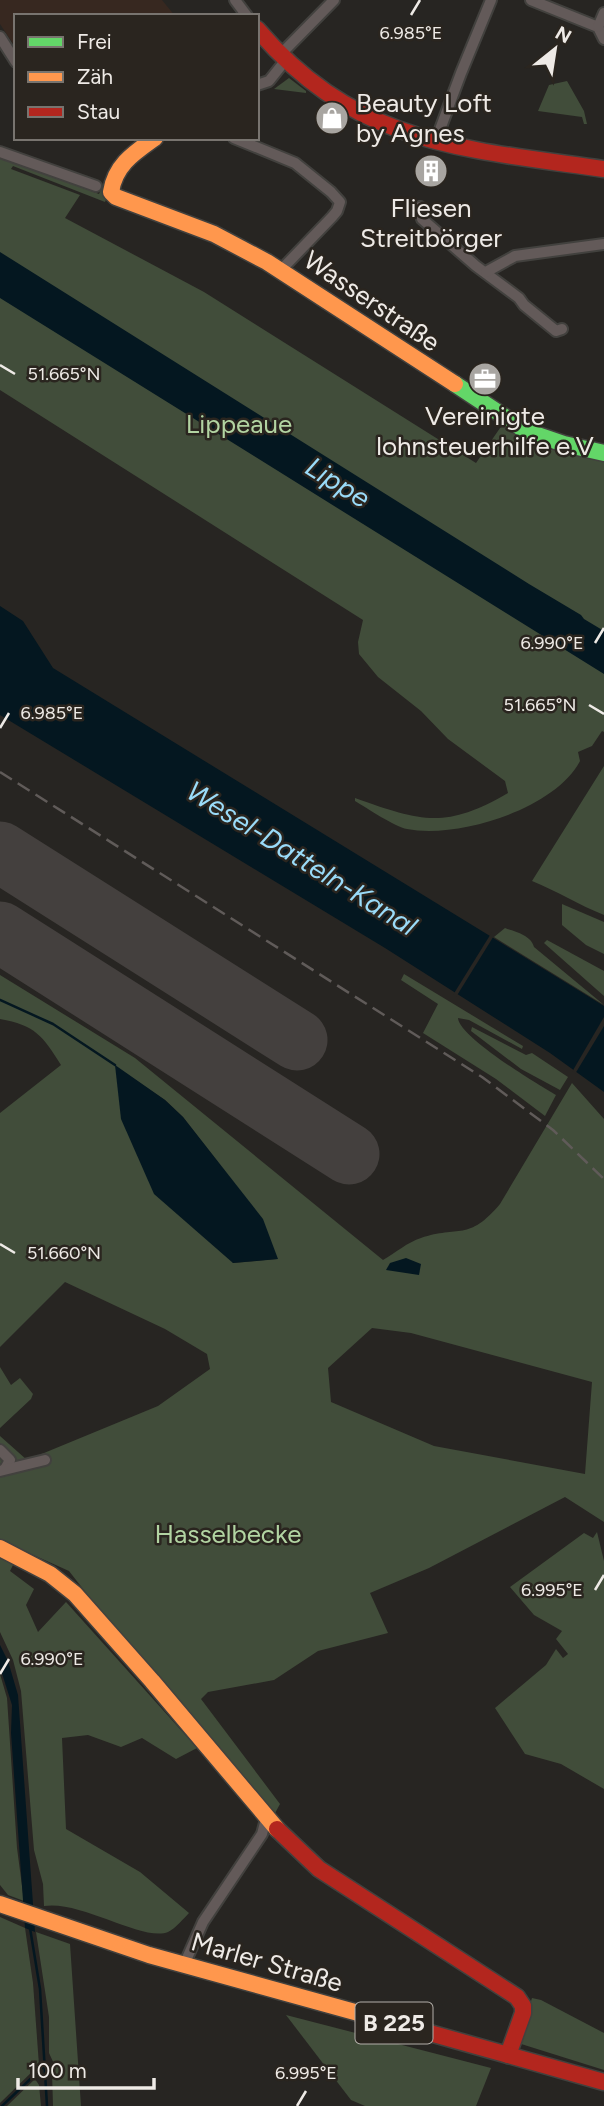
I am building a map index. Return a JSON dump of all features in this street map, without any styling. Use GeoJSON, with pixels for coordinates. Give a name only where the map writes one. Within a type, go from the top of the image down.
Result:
{"type":"FeatureCollection","features":[{"type":"Feature","properties":{"kind":"street"},"geometry":{"type":"LineString","coordinates":[[259,84],[269,81],[283,58],[334,0]]}},
{"type":"Feature","properties":{"kind":"street"},"geometry":{"type":"LineString","coordinates":[[435,143],[491,0]]}},
{"type":"Feature","properties":{"kind":"street"},"geometry":{"type":"LineString","coordinates":[[531,0],[598,27],[604,39]]}},
{"type":"Feature","properties":{"kind":"street"},"geometry":{"type":"LineString","coordinates":[[598,27],[604,13]]}},
{"type":"Feature","properties":{"kind":"street"},"geometry":{"type":"LineString","coordinates":[[259,31],[283,58],[326,93],[396,130],[435,143],[604,169]]}},
{"type":"Feature","properties":{"kind":"street"},"geometry":{"type":"LineString","coordinates":[[0,37],[14,58]]}},
{"type":"Feature","properties":{"kind":"street"},"geometry":{"type":"LineString","coordinates":[[104,189],[122,163],[152,140]]}},
{"type":"Feature","properties":{"kind":"street"},"geometry":{"type":"LineString","coordinates":[[239,140],[295,163],[331,191],[340,202],[332,217],[281,270]]}},
{"type":"Feature","properties":{"kind":"street","name":"Wasserstraße"},"geometry":{"type":"LineString","coordinates":[[0,152],[104,189],[116,197],[214,234],[281,270],[515,425],[550,441],[604,453]]}},
{"type":"Feature","properties":{"kind":"street"},"geometry":{"type":"LineString","coordinates":[[420,207],[422,219],[475,265],[556,331],[562,329]]}},
{"type":"Feature","properties":{"kind":"street"},"geometry":{"type":"LineString","coordinates":[[486,272],[516,256],[604,244]]}},
{"type":"Feature","properties":{"kind":"street"},"geometry":{"type":"LineString","coordinates":[[0,1450],[10,1460],[2,1470]]}},
{"type":"Feature","properties":{"kind":"street"},"geometry":{"type":"LineString","coordinates":[[2,1470],[45,1460]]}},
{"type":"Feature","properties":{"kind":"street"},"geometry":{"type":"LineString","coordinates":[[0,1548],[50,1574],[75,1594],[267,1819],[328,1877],[517,1997],[523,2006],[523,2013],[508,2055]]}},
{"type":"Feature","properties":{"kind":"street"},"geometry":{"type":"LineString","coordinates":[[184,1965],[203,1922],[262,1835],[267,1819]]}},
{"type":"Feature","properties":{"kind":"street","name":"Marler Straße"},"geometry":{"type":"LineString","coordinates":[[0,1904],[184,1965],[604,2082]]}},
{"type":"Feature","properties":{"kind":"shaded area"},"geometry":{"type":"Polygon","coordinates":[[[0,0],[162,0],[173,14],[14,14],[14,45],[0,24],[0,0]]]}},
{"type":"Feature","properties":{"kind":"green space"},"geometry":{"type":"Polygon","coordinates":[[[289,78],[306,91],[306,93],[274,89],[289,78]]]}},
{"type":"Feature","properties":{"kind":"green space"},"geometry":{"type":"Polygon","coordinates":[[[567,81],[584,111],[587,124],[584,124],[582,117],[538,111],[549,85],[567,81]]]}},
{"type":"Feature","properties":{"kind":"green space","name":"Lippeaue"},"geometry":{"type":"Polygon","coordinates":[[[0,157],[99,194],[101,189],[104,190],[107,197],[105,202],[13,166],[11,169],[80,195],[65,218],[204,292],[476,463],[500,428],[506,424],[604,457],[604,732],[602,731],[592,746],[578,752],[580,761],[567,778],[550,793],[528,806],[478,825],[452,829],[428,831],[402,828],[355,801],[355,798],[397,812],[432,818],[467,813],[508,793],[505,781],[448,739],[421,711],[378,677],[359,654],[358,642],[363,620],[0,390],[0,157]]]}},
{"type":"Feature","properties":{"kind":"green space"},"geometry":{"type":"Polygon","coordinates":[[[604,766],[604,915],[532,881],[604,766]]]}},
{"type":"Feature","properties":{"kind":"green space"},"geometry":{"type":"Polygon","coordinates":[[[562,904],[604,922],[604,954],[586,945],[562,925],[562,904]]]}},
{"type":"Feature","properties":{"kind":"green space"},"geometry":{"type":"Polygon","coordinates":[[[505,928],[526,937],[534,947],[604,1005],[494,937],[505,928]]]}},
{"type":"Feature","properties":{"kind":"green space"},"geometry":{"type":"Polygon","coordinates":[[[547,940],[604,971],[604,996],[544,943],[547,940]]]}},
{"type":"Feature","properties":{"kind":"green space"},"geometry":{"type":"Polygon","coordinates":[[[404,974],[523,1046],[522,1049],[469,1020],[458,1018],[462,1026],[484,1048],[556,1095],[545,1116],[496,1079],[423,1033],[438,1004],[401,980],[404,974]]]}},
{"type":"Feature","properties":{"kind":"green space","name":"Hasselbecke"},"geometry":{"type":"Polygon","coordinates":[[[0,975],[135,1058],[383,1260],[416,1240],[471,1228],[489,1216],[500,1204],[572,1083],[604,1119],[604,1522],[565,1497],[429,1568],[370,1593],[388,1633],[318,1651],[274,1680],[208,1692],[201,1699],[280,1804],[274,1815],[69,1571],[0,1540],[0,1436],[27,1460],[158,1406],[210,1369],[207,1354],[165,1329],[65,1282],[0,1347],[0,1113],[61,1065],[37,1033],[22,1025],[0,1019],[0,975]],[[115,1066],[233,1263],[277,1259],[217,1161],[183,1117],[165,1100],[115,1066]],[[372,1328],[328,1368],[331,1402],[434,1446],[585,1474],[592,1382],[411,1333],[372,1328]]]}},
{"type":"Feature","properties":{"kind":"green space"},"geometry":{"type":"Polygon","coordinates":[[[472,1027],[526,1055],[532,1053],[568,1077],[560,1090],[521,1069],[471,1031],[472,1027]]]}},
{"type":"Feature","properties":{"kind":"green space"},"geometry":{"type":"Polygon","coordinates":[[[0,1367],[11,1385],[20,1378],[33,1394],[0,1428],[0,1367]]]}},
{"type":"Feature","properties":{"kind":"green space"},"geometry":{"type":"Polygon","coordinates":[[[597,1532],[604,1561],[604,1789],[561,1764],[525,1754],[495,1708],[546,1665],[556,1649],[563,1658],[568,1654],[556,1639],[562,1631],[534,1615],[510,1587],[584,1533],[593,1538],[597,1532]]]}},
{"type":"Feature","properties":{"kind":"green space"},"geometry":{"type":"Polygon","coordinates":[[[0,1557],[15,1561],[10,1571],[34,1589],[26,1605],[38,1632],[66,1602],[197,1748],[176,1759],[142,1738],[121,1747],[88,1735],[62,1738],[66,1829],[140,1872],[189,1913],[168,1932],[157,1934],[75,1909],[44,1906],[43,1884],[34,1850],[21,1691],[13,1660],[0,1632],[0,1557]]]}},
{"type":"Feature","properties":{"kind":"green space"},"geometry":{"type":"Polygon","coordinates":[[[0,1674],[7,1698],[17,1848],[24,1901],[8,1895],[0,1885],[0,1674]]]}},
{"type":"Feature","properties":{"kind":"green space"},"geometry":{"type":"Polygon","coordinates":[[[0,1917],[25,1928],[33,1983],[39,2065],[0,2103],[0,1917]]]}},
{"type":"Feature","properties":{"kind":"green space"},"geometry":{"type":"Polygon","coordinates":[[[36,1932],[70,1944],[81,2106],[53,2106],[52,2072],[55,2066],[49,2053],[49,2017],[36,1932]]]}},
{"type":"Feature","properties":{"kind":"green space"},"geometry":{"type":"Polygon","coordinates":[[[532,1998],[541,2000],[604,2033],[604,2070],[518,2043],[532,1998]]]}},
{"type":"Feature","properties":{"kind":"green space"},"geometry":{"type":"Polygon","coordinates":[[[286,2015],[491,2068],[476,2106],[365,2106],[351,2100],[286,2015]]]}},
{"type":"Feature","properties":{"kind":"green space"},"geometry":{"type":"Polygon","coordinates":[[[35,2079],[39,2085],[41,2106],[7,2106],[35,2079]]]}},
{"type":"Feature","properties":{"kind":"water","name":"Lippe"},"geometry":{"type":"Polygon","coordinates":[[[0,252],[604,631],[604,674],[0,298],[0,252]]]}},
{"type":"Feature","properties":{"kind":"water","name":"Wesel-Datteln-Kanal"},"geometry":{"type":"Polygon","coordinates":[[[0,606],[23,621],[53,668],[604,1006],[604,1092],[550,1053],[385,948],[0,715],[0,606]]]}},
{"type":"Feature","properties":{"kind":"water"},"geometry":{"type":"Polygon","coordinates":[[[115,1065],[165,1100],[183,1117],[263,1219],[278,1259],[233,1263],[154,1194],[121,1119],[115,1065]]]}},
{"type":"Feature","properties":{"kind":"water"},"geometry":{"type":"Polygon","coordinates":[[[406,1258],[421,1264],[419,1275],[386,1270],[390,1263],[406,1258]]]}},
{"type":"Feature","properties":{"kind":"water"},"geometry":{"type":"Polygon","coordinates":[[[0,1645],[8,1661],[18,1695],[35,1932],[25,1928],[11,1733],[12,1705],[0,1667],[0,1645]]]}},
{"type":"Feature","properties":{"kind":"pier"},"geometry":{"type":"Polygon","coordinates":[[[492,932],[495,934],[456,997],[453,995],[492,932]]]}},
{"type":"Feature","properties":{"kind":"pier"},"geometry":{"type":"Polygon","coordinates":[[[604,1017],[604,1026],[575,1074],[572,1072],[604,1017]]]}},
{"type":"Feature","properties":{"kind":"waterway"},"geometry":{"type":"LineString","coordinates":[[0,1000],[53,1024],[115,1065]]}},
{"type":"Feature","properties":{"kind":"waterway"},"geometry":{"type":"LineString","coordinates":[[30,1928],[40,1989],[47,2106]]}},
{"type":"Feature","properties":{"kind":"waterway"},"geometry":{"type":"LineString","coordinates":[[2,2106],[43,2067]]}},
{"type":"Feature","properties":{"kind":"runway"},"geometry":{"type":"LineString","coordinates":[[0,852],[297,1040]]}},
{"type":"Feature","properties":{"kind":"runway"},"geometry":{"type":"LineString","coordinates":[[0,932],[349,1154]]}},
{"type":"Feature","properties":{"kind":"railway"},"geometry":{"type":"LineString","coordinates":[[0,772],[482,1077],[553,1130],[604,1179]]}},
{"type":"Feature","properties":{"kind":"traffic: fast"},"geometry":{"type":"LineString","coordinates":[[455,384],[526,431],[564,444],[604,453]]}},
{"type":"Feature","properties":{"kind":"traffic: slow"},"geometry":{"type":"LineString","coordinates":[[152,140],[121,167],[111,192],[116,197],[214,234],[267,262],[455,384]]}},
{"type":"Feature","properties":{"kind":"traffic: slow"},"geometry":{"type":"LineString","coordinates":[[0,1548],[50,1574],[75,1594],[277,1829]]}},
{"type":"Feature","properties":{"kind":"traffic: slow"},"geometry":{"type":"LineString","coordinates":[[0,1904],[149,1955],[380,2019]]}},
{"type":"Feature","properties":{"kind":"traffic: jam"},"geometry":{"type":"LineString","coordinates":[[259,31],[295,68],[333,97],[373,119],[415,135],[459,146],[604,169]]}},
{"type":"Feature","properties":{"kind":"traffic: jam"},"geometry":{"type":"LineString","coordinates":[[277,1829],[319,1869],[517,1997],[523,2006],[523,2013],[508,2055]]}},
{"type":"Feature","properties":{"kind":"traffic: jam"},"geometry":{"type":"LineString","coordinates":[[380,2019],[604,2082]]}},
{"type":"Feature","properties":{"kind":"place","name":"Beauty Loft by Agnes"},"geometry":{"type":"Point","coordinates":[332,118]}},
{"type":"Feature","properties":{"kind":"place","name":"Fliesen Streitbörger"},"geometry":{"type":"Point","coordinates":[431,171]}},
{"type":"Feature","properties":{"kind":"place","name":"Vereinigte lohnsteuerhilfe e.V"},"geometry":{"type":"Point","coordinates":[485,379]}}]}
